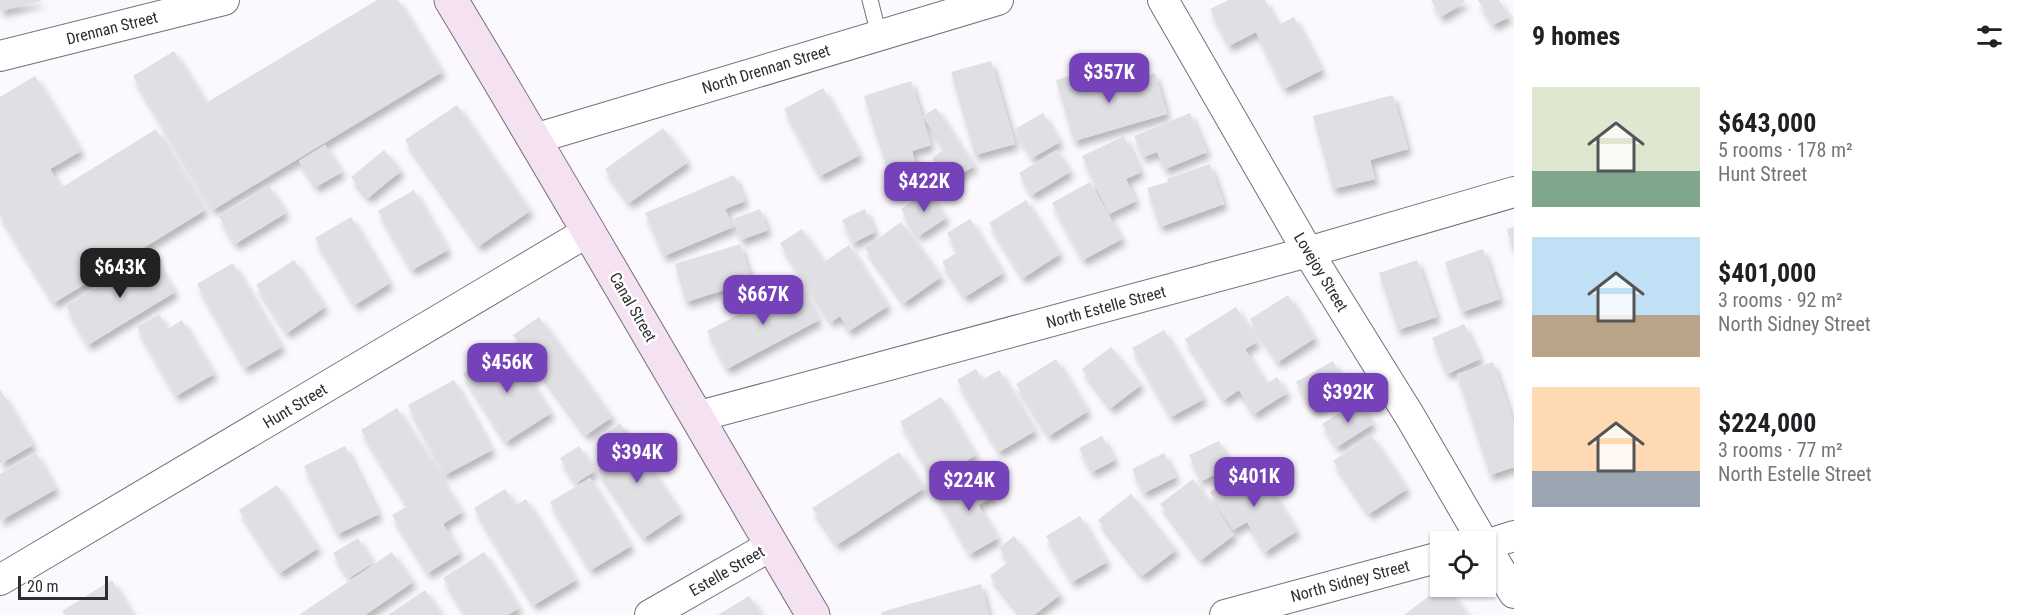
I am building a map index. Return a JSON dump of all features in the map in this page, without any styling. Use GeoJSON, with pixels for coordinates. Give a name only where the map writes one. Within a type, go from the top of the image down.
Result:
{"type":"FeatureCollection","features":[{"type":"Feature","properties":{"kind":"street","name":"Drennan Street"},"geometry":{"type":"LineString","coordinates":[[0,56],[224,0]]}},
{"type":"Feature","properties":{"kind":"street","name":"Canal Street"},"geometry":{"type":"LineString","coordinates":[[451,0],[813,615]]}},
{"type":"Feature","properties":{"kind":"street","name":"North Drennan Street"},"geometry":{"type":"LineString","coordinates":[[534,139],[879,35],[964,5],[998,0]]}},
{"type":"Feature","properties":{"kind":"street","name":"Lovejoy Street"},"geometry":{"type":"LineString","coordinates":[[1163,0],[1308,252],[1411,418],[1476,531]]}},
{"type":"Feature","properties":{"kind":"street","name":"North Estelle Street"},"geometry":{"type":"LineString","coordinates":[[696,417],[1308,252],[1514,192]]}},
{"type":"Feature","properties":{"kind":"street","name":"Hunt Street"},"geometry":{"type":"LineString","coordinates":[[3,572],[589,231]]}},
{"type":"Feature","properties":{"kind":"street"},"geometry":{"type":"LineString","coordinates":[[1496,541],[1514,536]]}},
{"type":"Feature","properties":{"kind":"street","name":"Estelle Street"},"geometry":{"type":"LineString","coordinates":[[650,615],[772,545]]}},
{"type":"Feature","properties":{"kind":"street","name":"North Sidney Street"},"geometry":{"type":"LineString","coordinates":[[1225,615],[1430,560]]}},
{"type":"Feature","properties":{"kind":"street","name":"Lovejoy Street"},"geometry":{"type":"LineString","coordinates":[[1496,563],[1514,592]]}},
{"type":"Feature","properties":{"kind":"lane"},"geometry":{"type":"LineString","coordinates":[[870,0],[879,35]]}},
{"type":"Feature","properties":{"kind":"building"},"geometry":{"type":"Polygon","coordinates":[[[0,0],[41,0],[41,1],[0,11],[0,0]]]}},
{"type":"Feature","properties":{"kind":"building"},"geometry":{"type":"Polygon","coordinates":[[[377,0],[398,0],[442,72],[213,210],[133,76],[174,51],[206,103],[377,0]]]}},
{"type":"Feature","properties":{"kind":"building"},"geometry":{"type":"Polygon","coordinates":[[[1229,0],[1265,0],[1278,25],[1294,17],[1322,70],[1284,89],[1256,32],[1229,46],[1210,9],[1229,0]]]}},
{"type":"Feature","properties":{"kind":"building"},"geometry":{"type":"Polygon","coordinates":[[[1431,0],[1464,0],[1465,2],[1441,17],[1431,0]]]}},
{"type":"Feature","properties":{"kind":"building"},"geometry":{"type":"Polygon","coordinates":[[[1478,0],[1499,0],[1509,17],[1493,25],[1478,0]]]}},
{"type":"Feature","properties":{"kind":"building"},"geometry":{"type":"Polygon","coordinates":[[[991,61],[1015,144],[975,155],[951,72],[991,61]]]}},
{"type":"Feature","properties":{"kind":"building"},"geometry":{"type":"Polygon","coordinates":[[[1089,70],[1095,91],[1155,73],[1167,114],[1074,141],[1056,80],[1089,70]]]}},
{"type":"Feature","properties":{"kind":"building"},"geometry":{"type":"Polygon","coordinates":[[[35,76],[81,151],[50,169],[61,188],[156,129],[205,210],[54,303],[0,215],[0,97],[35,76]]]}},
{"type":"Feature","properties":{"kind":"building"},"geometry":{"type":"Polygon","coordinates":[[[911,81],[931,145],[912,151],[915,162],[888,171],[864,96],[911,81]]]}},
{"type":"Feature","properties":{"kind":"building"},"geometry":{"type":"Polygon","coordinates":[[[823,88],[860,155],[820,176],[784,109],[823,88]]]}},
{"type":"Feature","properties":{"kind":"building"},"geometry":{"type":"Polygon","coordinates":[[[1393,95],[1408,149],[1370,160],[1375,179],[1333,189],[1313,116],[1393,95]]]}},
{"type":"Feature","properties":{"kind":"building"},"geometry":{"type":"Polygon","coordinates":[[[457,105],[530,211],[479,246],[405,140],[457,105]]]}},
{"type":"Feature","properties":{"kind":"building"},"geometry":{"type":"Polygon","coordinates":[[[936,108],[974,166],[948,182],[932,158],[945,149],[923,116],[936,108]]]}},
{"type":"Feature","properties":{"kind":"building"},"geometry":{"type":"Polygon","coordinates":[[[1043,113],[1060,142],[1032,158],[1015,129],[1043,113]]]}},
{"type":"Feature","properties":{"kind":"building"},"geometry":{"type":"Polygon","coordinates":[[[1190,113],[1207,152],[1165,169],[1157,152],[1143,157],[1134,136],[1190,113]]]}},
{"type":"Feature","properties":{"kind":"building"},"geometry":{"type":"Polygon","coordinates":[[[663,128],[688,162],[629,203],[605,169],[663,128]]]}},
{"type":"Feature","properties":{"kind":"building"},"geometry":{"type":"Polygon","coordinates":[[[1124,136],[1141,172],[1126,179],[1136,201],[1109,214],[1082,156],[1124,136]]]}},
{"type":"Feature","properties":{"kind":"building"},"geometry":{"type":"Polygon","coordinates":[[[325,145],[342,172],[316,187],[299,161],[325,145]]]}},
{"type":"Feature","properties":{"kind":"building"},"geometry":{"type":"Polygon","coordinates":[[[384,150],[401,171],[368,198],[351,177],[384,150]]]}},
{"type":"Feature","properties":{"kind":"building"},"geometry":{"type":"Polygon","coordinates":[[[1057,150],[1070,172],[1032,195],[1019,173],[1057,150]]]}},
{"type":"Feature","properties":{"kind":"building"},"geometry":{"type":"Polygon","coordinates":[[[1210,164],[1224,204],[1160,227],[1147,188],[1168,182],[1167,179],[1210,164]]]}},
{"type":"Feature","properties":{"kind":"building"},"geometry":{"type":"Polygon","coordinates":[[[734,175],[745,201],[725,209],[733,227],[664,256],[645,213],[734,175]]]}},
{"type":"Feature","properties":{"kind":"building"},"geometry":{"type":"Polygon","coordinates":[[[1090,182],[1122,239],[1083,260],[1052,203],[1090,182]]]}},
{"type":"Feature","properties":{"kind":"building"},"geometry":{"type":"Polygon","coordinates":[[[269,186],[286,213],[235,244],[219,216],[269,186]]]}},
{"type":"Feature","properties":{"kind":"building"},"geometry":{"type":"Polygon","coordinates":[[[414,190],[448,250],[412,270],[378,211],[414,190]]]}},
{"type":"Feature","properties":{"kind":"building"},"geometry":{"type":"Polygon","coordinates":[[[928,191],[946,218],[919,236],[901,209],[928,191]]]}},
{"type":"Feature","properties":{"kind":"building"},"geometry":{"type":"Polygon","coordinates":[[[1026,200],[1060,254],[1023,278],[989,223],[1026,200]]]}},
{"type":"Feature","properties":{"kind":"building"},"geometry":{"type":"Polygon","coordinates":[[[760,209],[768,230],[741,240],[733,219],[760,209]]]}},
{"type":"Feature","properties":{"kind":"building"},"geometry":{"type":"Polygon","coordinates":[[[865,209],[875,232],[853,243],[842,220],[865,209]]]}},
{"type":"Feature","properties":{"kind":"building"},"geometry":{"type":"Polygon","coordinates":[[[351,217],[390,283],[355,305],[315,238],[351,217]]]}},
{"type":"Feature","properties":{"kind":"building"},"geometry":{"type":"Polygon","coordinates":[[[970,219],[1003,273],[965,297],[942,262],[958,252],[947,233],[970,219]]]}},
{"type":"Feature","properties":{"kind":"building"},"geometry":{"type":"Polygon","coordinates":[[[901,222],[941,277],[904,303],[865,248],[901,222]]]}},
{"type":"Feature","properties":{"kind":"building"},"geometry":{"type":"Polygon","coordinates":[[[1514,227],[1514,251],[1513,251],[1507,229],[1514,227]]]}},
{"type":"Feature","properties":{"kind":"building"},"geometry":{"type":"Polygon","coordinates":[[[802,229],[824,262],[849,245],[888,306],[849,331],[840,316],[831,322],[780,243],[802,229]]]}},
{"type":"Feature","properties":{"kind":"building"},"geometry":{"type":"Polygon","coordinates":[[[740,244],[752,281],[686,302],[675,264],[740,244]]]}},
{"type":"Feature","properties":{"kind":"building"},"geometry":{"type":"Polygon","coordinates":[[[1483,249],[1500,299],[1462,312],[1445,262],[1483,249]]]}},
{"type":"Feature","properties":{"kind":"building"},"geometry":{"type":"Polygon","coordinates":[[[152,254],[175,292],[88,345],[66,306],[152,254]]]}},
{"type":"Feature","properties":{"kind":"building"},"geometry":{"type":"Polygon","coordinates":[[[294,260],[325,307],[287,333],[256,285],[294,260]]]}},
{"type":"Feature","properties":{"kind":"building"},"geometry":{"type":"Polygon","coordinates":[[[1417,260],[1437,317],[1398,330],[1379,273],[1417,260]]]}},
{"type":"Feature","properties":{"kind":"building"},"geometry":{"type":"Polygon","coordinates":[[[233,263],[282,347],[245,368],[197,284],[233,263]]]}},
{"type":"Feature","properties":{"kind":"building"},"geometry":{"type":"Polygon","coordinates":[[[799,283],[819,320],[727,369],[707,331],[799,283]]]}},
{"type":"Feature","properties":{"kind":"building"},"geometry":{"type":"Polygon","coordinates":[[[1288,295],[1315,338],[1278,362],[1250,319],[1288,295]]]}},
{"type":"Feature","properties":{"kind":"building"},"geometry":{"type":"Polygon","coordinates":[[[1236,307],[1257,342],[1245,349],[1266,384],[1277,377],[1287,393],[1254,414],[1239,390],[1224,400],[1185,339],[1236,307]]]}},
{"type":"Feature","properties":{"kind":"building"},"geometry":{"type":"Polygon","coordinates":[[[159,314],[168,329],[182,320],[214,374],[176,396],[137,327],[159,314]]]}},
{"type":"Feature","properties":{"kind":"building"},"geometry":{"type":"Polygon","coordinates":[[[539,317],[612,417],[586,435],[513,335],[539,317]]]}},
{"type":"Feature","properties":{"kind":"building"},"geometry":{"type":"Polygon","coordinates":[[[1464,324],[1480,359],[1447,374],[1432,338],[1464,324]]]}},
{"type":"Feature","properties":{"kind":"building"},"geometry":{"type":"Polygon","coordinates":[[[1164,330],[1204,399],[1171,417],[1132,348],[1164,330]]]}},
{"type":"Feature","properties":{"kind":"building"},"geometry":{"type":"Polygon","coordinates":[[[508,346],[551,413],[506,442],[463,374],[508,346]]]}},
{"type":"Feature","properties":{"kind":"building"},"geometry":{"type":"Polygon","coordinates":[[[1111,347],[1141,385],[1111,408],[1082,369],[1111,347]]]}},
{"type":"Feature","properties":{"kind":"building"},"geometry":{"type":"Polygon","coordinates":[[[1056,359],[1088,411],[1049,436],[1016,384],[1056,359]]]}},
{"type":"Feature","properties":{"kind":"building"},"geometry":{"type":"Polygon","coordinates":[[[1333,361],[1349,390],[1313,411],[1296,382],[1333,361]]]}},
{"type":"Feature","properties":{"kind":"building"},"geometry":{"type":"Polygon","coordinates":[[[1493,362],[1514,424],[1514,467],[1490,475],[1457,374],[1493,362]]]}},
{"type":"Feature","properties":{"kind":"building"},"geometry":{"type":"Polygon","coordinates":[[[976,369],[982,380],[999,370],[1035,431],[999,452],[957,380],[976,369]]]}},
{"type":"Feature","properties":{"kind":"building"},"geometry":{"type":"Polygon","coordinates":[[[454,380],[492,450],[445,475],[408,405],[454,380]]]}},
{"type":"Feature","properties":{"kind":"building"},"geometry":{"type":"Polygon","coordinates":[[[0,389],[33,445],[0,464],[0,389]]]}},
{"type":"Feature","properties":{"kind":"building"},"geometry":{"type":"Polygon","coordinates":[[[941,397],[976,455],[935,480],[900,422],[941,397]]]}},
{"type":"Feature","properties":{"kind":"building"},"geometry":{"type":"Polygon","coordinates":[[[1358,401],[1373,424],[1337,447],[1322,424],[1358,401]]]}},
{"type":"Feature","properties":{"kind":"building"},"geometry":{"type":"Polygon","coordinates":[[[397,408],[462,512],[443,524],[460,553],[428,573],[392,515],[408,506],[361,430],[397,408]]]}},
{"type":"Feature","properties":{"kind":"building"},"geometry":{"type":"Polygon","coordinates":[[[620,423],[681,513],[644,538],[598,470],[616,458],[602,436],[620,423]]]}},
{"type":"Feature","properties":{"kind":"building"},"geometry":{"type":"Polygon","coordinates":[[[1371,435],[1407,489],[1369,514],[1333,461],[1371,435]]]}},
{"type":"Feature","properties":{"kind":"building"},"geometry":{"type":"Polygon","coordinates":[[[1102,436],[1115,460],[1092,472],[1079,448],[1102,436]]]}},
{"type":"Feature","properties":{"kind":"building"},"geometry":{"type":"Polygon","coordinates":[[[1219,441],[1232,467],[1201,481],[1189,455],[1219,441]]]}},
{"type":"Feature","properties":{"kind":"building"},"geometry":{"type":"Polygon","coordinates":[[[345,446],[379,514],[338,534],[304,466],[345,446]]]}},
{"type":"Feature","properties":{"kind":"building"},"geometry":{"type":"Polygon","coordinates":[[[579,446],[595,471],[576,483],[560,458],[579,446]]]}},
{"type":"Feature","properties":{"kind":"building"},"geometry":{"type":"Polygon","coordinates":[[[899,452],[924,488],[837,545],[812,508],[899,452]]]}},
{"type":"Feature","properties":{"kind":"building"},"geometry":{"type":"Polygon","coordinates":[[[36,453],[56,489],[0,521],[0,474],[36,453]]]}},
{"type":"Feature","properties":{"kind":"building"},"geometry":{"type":"Polygon","coordinates":[[[1164,453],[1176,477],[1144,493],[1132,469],[1164,453]]]}},
{"type":"Feature","properties":{"kind":"building"},"geometry":{"type":"Polygon","coordinates":[[[1255,465],[1297,531],[1265,552],[1247,522],[1233,530],[1210,492],[1255,465]]]}},
{"type":"Feature","properties":{"kind":"building"},"geometry":{"type":"Polygon","coordinates":[[[979,472],[993,497],[978,505],[998,538],[970,554],[937,496],[979,472]]]}},
{"type":"Feature","properties":{"kind":"building"},"geometry":{"type":"Polygon","coordinates":[[[590,478],[631,546],[591,570],[550,502],[590,478]]]}},
{"type":"Feature","properties":{"kind":"building"},"geometry":{"type":"Polygon","coordinates":[[[1193,479],[1234,535],[1201,560],[1160,504],[1193,479]]]}},
{"type":"Feature","properties":{"kind":"building"},"geometry":{"type":"Polygon","coordinates":[[[277,485],[318,548],[280,573],[239,510],[277,485]]]}},
{"type":"Feature","properties":{"kind":"building"},"geometry":{"type":"Polygon","coordinates":[[[505,489],[516,505],[526,499],[576,580],[534,605],[474,508],[505,489]]]}},
{"type":"Feature","properties":{"kind":"building"},"geometry":{"type":"Polygon","coordinates":[[[1131,494],[1176,550],[1142,576],[1098,520],[1131,494]]]}},
{"type":"Feature","properties":{"kind":"building"},"geometry":{"type":"Polygon","coordinates":[[[1080,516],[1107,562],[1072,582],[1046,536],[1080,516]]]}},
{"type":"Feature","properties":{"kind":"building"},"geometry":{"type":"Polygon","coordinates":[[[1014,536],[1060,595],[1034,615],[1021,615],[990,576],[1009,561],[999,548],[1014,536]]]}},
{"type":"Feature","properties":{"kind":"building"},"geometry":{"type":"Polygon","coordinates":[[[358,538],[373,563],[349,578],[333,553],[358,538]]]}},
{"type":"Feature","properties":{"kind":"building"},"geometry":{"type":"Polygon","coordinates":[[[392,552],[413,582],[365,615],[299,615],[392,552]]]}},
{"type":"Feature","properties":{"kind":"building"},"geometry":{"type":"Polygon","coordinates":[[[484,552],[519,608],[508,615],[466,615],[443,578],[484,552]]]}},
{"type":"Feature","properties":{"kind":"building"},"geometry":{"type":"Polygon","coordinates":[[[112,580],[133,615],[65,615],[62,611],[112,580]]]}},
{"type":"Feature","properties":{"kind":"building"},"geometry":{"type":"Polygon","coordinates":[[[981,584],[989,615],[882,615],[881,612],[981,584]]]}},
{"type":"Feature","properties":{"kind":"building"},"geometry":{"type":"Polygon","coordinates":[[[425,590],[442,615],[388,615],[425,590]]]}},
{"type":"Feature","properties":{"kind":"building"},"geometry":{"type":"Polygon","coordinates":[[[1430,595],[1430,597],[1454,597],[1468,615],[1404,615],[1430,595]]]}},
{"type":"Feature","properties":{"kind":"building"},"geometry":{"type":"Polygon","coordinates":[[[749,596],[762,615],[718,615],[749,596]]]}}]}
